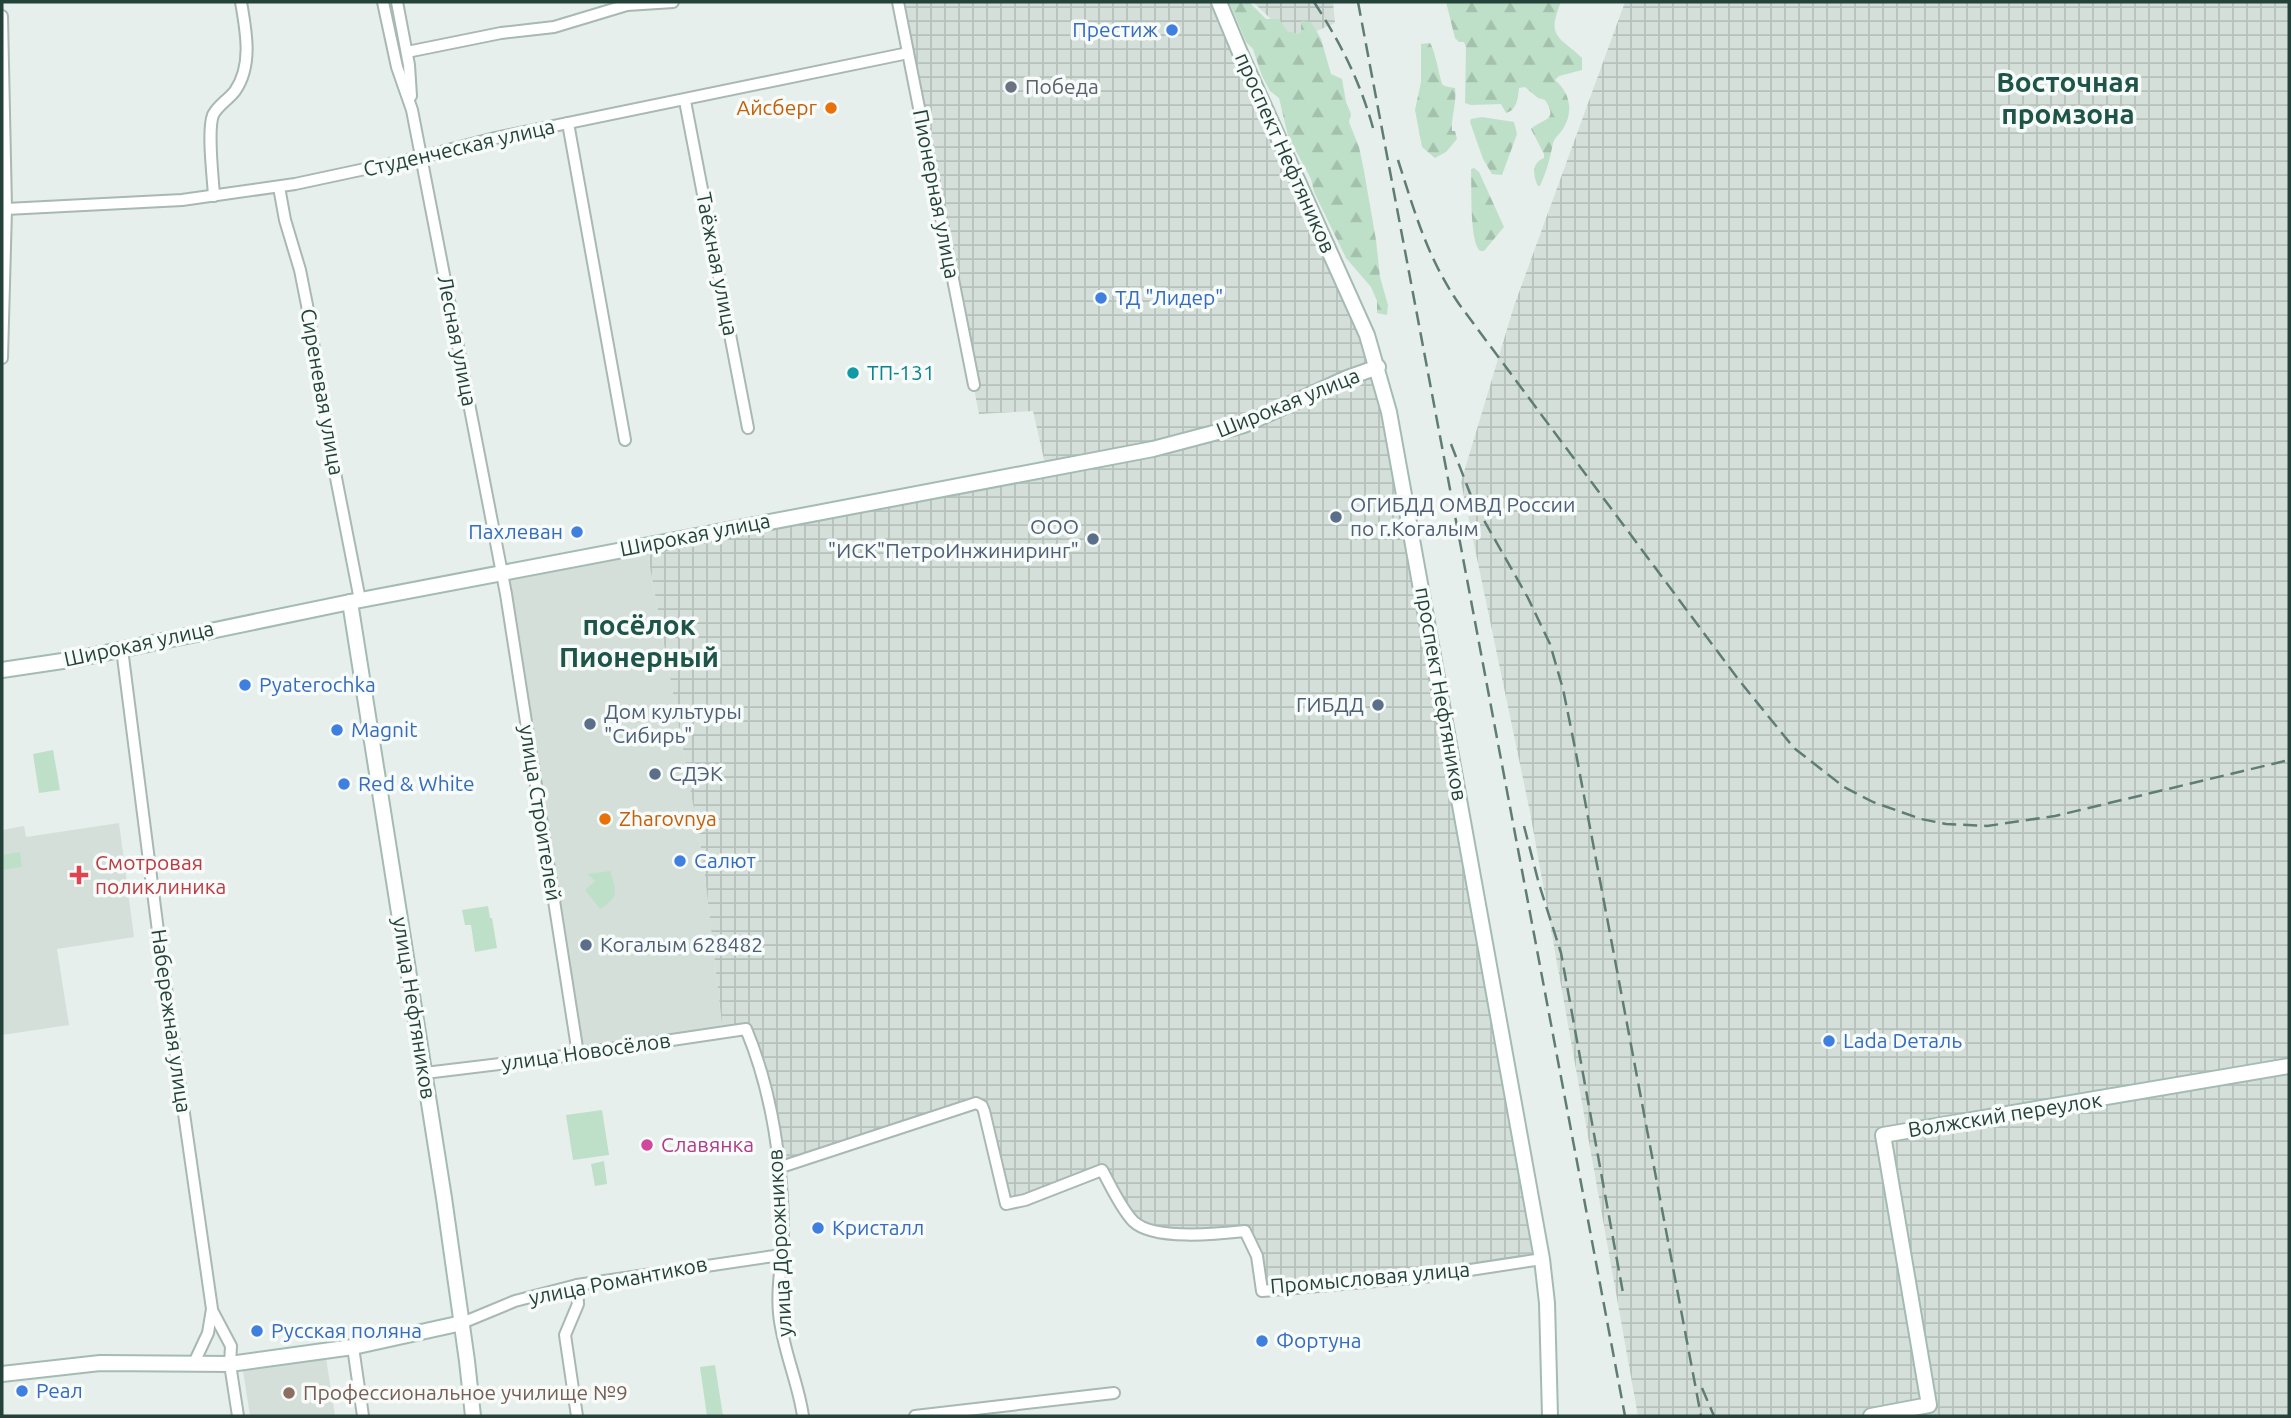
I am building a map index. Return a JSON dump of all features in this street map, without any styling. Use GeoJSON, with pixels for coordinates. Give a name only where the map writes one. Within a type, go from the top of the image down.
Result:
{"type":"FeatureCollection","features":[{"type":"Feature","properties":{"kind":"street"},"geometry":{"type":"LineString","coordinates":[[214,196],[211,125],[218,106],[235,90],[245,61],[246,30],[241,2]]}},
{"type":"Feature","properties":{"kind":"street","name":"Лесная улица"},"geometry":{"type":"LineString","coordinates":[[383,2],[397,67],[412,110]]}},
{"type":"Feature","properties":{"kind":"street","name":"Лесная улица"},"geometry":{"type":"LineString","coordinates":[[397,2],[407,52],[412,110],[502,572]]}},
{"type":"Feature","properties":{"kind":"street"},"geometry":{"type":"LineString","coordinates":[[407,52],[509,31],[554,27],[627,5],[673,2]]}},
{"type":"Feature","properties":{"kind":"street","name":"Пионерная улица"},"geometry":{"type":"LineString","coordinates":[[898,2],[974,385]]}},
{"type":"Feature","properties":{"kind":"street","name":"проспект Нефтяников"},"geometry":{"type":"LineString","coordinates":[[1219,2],[1363,327],[1378,367],[1394,432],[1542,1259],[1547,1303],[1550,1416]]}},
{"type":"Feature","properties":{"kind":"street"},"geometry":{"type":"LineString","coordinates":[[2,16],[6,209],[2,358]]}},
{"type":"Feature","properties":{"kind":"street","name":"Студенческая улица"},"geometry":{"type":"LineString","coordinates":[[6,209],[135,204],[279,187],[568,123],[908,53]]}},
{"type":"Feature","properties":{"kind":"street","name":"Таёжная улица"},"geometry":{"type":"LineString","coordinates":[[685,100],[748,428]]}},
{"type":"Feature","properties":{"kind":"street"},"geometry":{"type":"LineString","coordinates":[[568,123],[625,439]]}},
{"type":"Feature","properties":{"kind":"street","name":"Сиреневая улица"},"geometry":{"type":"LineString","coordinates":[[279,187],[307,305],[355,601]]}},
{"type":"Feature","properties":{"kind":"street","name":"Широкая улица"},"geometry":{"type":"LineString","coordinates":[[2,670],[122,649],[502,572],[1196,439],[1244,425],[1347,378],[1378,367]]}},
{"type":"Feature","properties":{"kind":"street","name":"улица Строителей"},"geometry":{"type":"LineString","coordinates":[[502,572],[578,1054]]}},
{"type":"Feature","properties":{"kind":"street","name":"улица Нефтяников"},"geometry":{"type":"LineString","coordinates":[[355,601],[462,1323],[473,1416]]}},
{"type":"Feature","properties":{"kind":"street","name":"Набережная улица"},"geometry":{"type":"LineString","coordinates":[[122,649],[157,925],[212,1309],[208,1333],[193,1365]]}},
{"type":"Feature","properties":{"kind":"street","name":"улица Новосёлов"},"geometry":{"type":"LineString","coordinates":[[425,1073],[746,1029]]}},
{"type":"Feature","properties":{"kind":"street","name":"улица Дорожников"},"geometry":{"type":"LineString","coordinates":[[746,1029],[763,1076],[778,1168],[783,1223],[778,1288],[779,1314],[803,1416]]}},
{"type":"Feature","properties":{"kind":"street","name":"Волжский переулок"},"geometry":{"type":"LineString","coordinates":[[1871,1416],[1929,1405],[1883,1135],[2289,1066]]}},
{"type":"Feature","properties":{"kind":"street","name":"Промысловая улица"},"geometry":{"type":"LineString","coordinates":[[778,1168],[976,1103],[985,1111],[1006,1205],[1101,1170],[1129,1216],[1143,1229],[1163,1233],[1245,1231],[1257,1256],[1262,1291],[1424,1277],[1542,1259]]}},
{"type":"Feature","properties":{"kind":"street","name":"улица Романтиков"},"geometry":{"type":"LineString","coordinates":[[2,1374],[100,1363],[230,1364],[353,1347],[462,1323],[515,1301],[577,1285],[781,1255]]}},
{"type":"Feature","properties":{"kind":"street"},"geometry":{"type":"LineString","coordinates":[[577,1285],[578,1304],[565,1335],[577,1416]]}},
{"type":"Feature","properties":{"kind":"street","name":"Набережная улица"},"geometry":{"type":"LineString","coordinates":[[212,1309],[229,1340],[238,1416]]}},
{"type":"Feature","properties":{"kind":"street"},"geometry":{"type":"LineString","coordinates":[[353,1347],[363,1416]]}},
{"type":"Feature","properties":{"kind":"street"},"geometry":{"type":"LineString","coordinates":[[915,1416],[1114,1393]]}},
{"type":"Feature","properties":{"kind":"shaded area"},"geometry":{"type":"Polygon","coordinates":[[[898,2],[1219,2],[1373,352],[1542,1259],[1262,1291],[1245,1231],[1143,1229],[1101,1170],[1006,1204],[982,1106],[778,1168],[775,1141],[746,1029],[723,1033],[703,859],[646,545],[1046,468],[1033,411],[979,414],[898,2]]]}},
{"type":"Feature","properties":{"kind":"shaded area"},"geometry":{"type":"Polygon","coordinates":[[[1253,2],[1333,2],[1335,23],[1294,41],[1253,2]]]}},
{"type":"Feature","properties":{"kind":"shaded area","name":"Восточная промзона"},"geometry":{"type":"Polygon","coordinates":[[[1625,2],[2289,2],[2289,1416],[1638,1416],[1530,812],[1461,482],[1514,306],[1625,2]]]}},
{"type":"Feature","properties":{"kind":"shaded area"},"geometry":{"type":"Polygon","coordinates":[[[646,545],[703,859],[723,1033],[578,1054],[502,573],[646,545]]]}},
{"type":"Feature","properties":{"kind":"shaded area"},"geometry":{"type":"Polygon","coordinates":[[[119,823],[134,937],[57,949],[69,1025],[2,1035],[2,830],[24,826],[26,837],[119,823]]]}},
{"type":"Feature","properties":{"kind":"shaded area","name":"Профессиональное училище №9"},"geometry":{"type":"Polygon","coordinates":[[[326,1358],[335,1416],[250,1416],[243,1371],[326,1358]]]}},
{"type":"Feature","properties":{"kind":"green space"},"geometry":{"type":"Polygon","coordinates":[[[1229,2],[1249,2],[1266,19],[1279,19],[1287,31],[1299,34],[1301,21],[1311,22],[1321,39],[1331,74],[1342,79],[1351,114],[1349,122],[1359,147],[1364,171],[1380,277],[1388,305],[1387,315],[1377,313],[1377,301],[1371,287],[1346,258],[1314,192],[1311,179],[1288,136],[1279,98],[1270,91],[1262,76],[1253,49],[1246,42],[1229,2]]]}},
{"type":"Feature","properties":{"kind":"green space"},"geometry":{"type":"Polygon","coordinates":[[[1446,2],[1561,2],[1555,30],[1561,40],[1582,58],[1582,70],[1559,76],[1555,80],[1567,96],[1569,109],[1563,129],[1554,141],[1540,186],[1536,182],[1534,170],[1537,163],[1544,158],[1544,154],[1531,129],[1550,116],[1549,107],[1545,100],[1538,98],[1525,87],[1519,88],[1515,106],[1506,113],[1501,104],[1465,103],[1466,47],[1464,42],[1455,38],[1446,2]]]}},
{"type":"Feature","properties":{"kind":"green space"},"geometry":{"type":"Polygon","coordinates":[[[1430,43],[1443,85],[1455,88],[1452,131],[1455,131],[1457,139],[1446,152],[1435,158],[1422,147],[1415,110],[1421,82],[1421,44],[1430,43]]]}},
{"type":"Feature","properties":{"kind":"green space"},"geometry":{"type":"Polygon","coordinates":[[[1482,117],[1514,122],[1517,134],[1502,175],[1492,174],[1483,159],[1470,122],[1471,119],[1482,117]]]}},
{"type":"Feature","properties":{"kind":"green space"},"geometry":{"type":"Polygon","coordinates":[[[1471,169],[1479,172],[1504,227],[1484,251],[1480,251],[1476,245],[1474,236],[1471,169]]]}},
{"type":"Feature","properties":{"kind":"green space"},"geometry":{"type":"Polygon","coordinates":[[[53,750],[60,790],[39,793],[33,754],[53,750]]]}},
{"type":"Feature","properties":{"kind":"green space"},"geometry":{"type":"Polygon","coordinates":[[[20,852],[22,867],[2,870],[2,855],[20,852]]]}},
{"type":"Feature","properties":{"kind":"green space"},"geometry":{"type":"Polygon","coordinates":[[[610,871],[615,893],[611,901],[600,909],[585,890],[595,881],[587,874],[610,871]]]}},
{"type":"Feature","properties":{"kind":"green space"},"geometry":{"type":"Polygon","coordinates":[[[488,906],[497,948],[475,952],[471,925],[465,925],[462,910],[488,906]]]}},
{"type":"Feature","properties":{"kind":"green space"},"geometry":{"type":"Polygon","coordinates":[[[602,1110],[609,1155],[573,1160],[566,1115],[602,1110]]]}},
{"type":"Feature","properties":{"kind":"green space"},"geometry":{"type":"Polygon","coordinates":[[[604,1161],[607,1184],[595,1186],[591,1164],[604,1161]]]}},
{"type":"Feature","properties":{"kind":"green space"},"geometry":{"type":"Polygon","coordinates":[[[715,1365],[723,1416],[707,1416],[700,1367],[715,1365]]]}},
{"type":"Feature","properties":{"kind":"railway"},"geometry":{"type":"LineString","coordinates":[[1314,2],[1348,62],[1373,128]]}},
{"type":"Feature","properties":{"kind":"railway"},"geometry":{"type":"LineString","coordinates":[[1358,2],[1625,1416]]}},
{"type":"Feature","properties":{"kind":"railway"},"geometry":{"type":"LineString","coordinates":[[1398,160],[1430,252],[1459,304],[1738,679],[1794,748],[1844,787],[1873,802],[1921,819],[1946,824],[1987,826],[2055,816],[2289,760]]}},
{"type":"Feature","properties":{"kind":"railway"},"geometry":{"type":"LineString","coordinates":[[1451,444],[1473,501],[1528,598],[1550,644],[1563,689],[1701,1416]]}},
{"type":"Feature","properties":{"kind":"railway"},"geometry":{"type":"LineString","coordinates":[[1524,826],[1561,953],[1623,1293]]}},
{"type":"Feature","properties":{"kind":"railway"},"geometry":{"type":"LineString","coordinates":[[1702,1388],[1714,1416]]}},
{"type":"Feature","properties":{"kind":"place","name":"Престиж"},"geometry":{"type":"Point","coordinates":[1172,30]}},
{"type":"Feature","properties":{"kind":"place","name":"Победа"},"geometry":{"type":"Point","coordinates":[1011,87]}},
{"type":"Feature","properties":{"kind":"place","name":"Айсберг"},"geometry":{"type":"Point","coordinates":[831,108]}},
{"type":"Feature","properties":{"kind":"place","name":"ТД \"Лидер\""},"geometry":{"type":"Point","coordinates":[1101,298]}},
{"type":"Feature","properties":{"kind":"place","name":"ТП-131"},"geometry":{"type":"Point","coordinates":[853,373]}},
{"type":"Feature","properties":{"kind":"place","name":"ОГИБДД ОМВД России по г.Когалым"},"geometry":{"type":"Point","coordinates":[1336,517]}},
{"type":"Feature","properties":{"kind":"place","name":"Пахлеван"},"geometry":{"type":"Point","coordinates":[577,532]}},
{"type":"Feature","properties":{"kind":"place","name":"ООО \"ИСК\"ПетроИнжиниринг\""},"geometry":{"type":"Point","coordinates":[1093,539]}},
{"type":"Feature","properties":{"kind":"place","name":"Pyaterochka"},"geometry":{"type":"Point","coordinates":[245,685]}},
{"type":"Feature","properties":{"kind":"place","name":"ГИБДД"},"geometry":{"type":"Point","coordinates":[1378,705]}},
{"type":"Feature","properties":{"kind":"place","name":"Дом культуры \"Сибирь\""},"geometry":{"type":"Point","coordinates":[590,724]}},
{"type":"Feature","properties":{"kind":"place","name":"Magnit"},"geometry":{"type":"Point","coordinates":[337,730]}},
{"type":"Feature","properties":{"kind":"place","name":"СДЭК"},"geometry":{"type":"Point","coordinates":[655,774]}},
{"type":"Feature","properties":{"kind":"place","name":"Red & White"},"geometry":{"type":"Point","coordinates":[344,784]}},
{"type":"Feature","properties":{"kind":"place","name":"Zharovnya"},"geometry":{"type":"Point","coordinates":[605,819]}},
{"type":"Feature","properties":{"kind":"place","name":"Салют"},"geometry":{"type":"Point","coordinates":[680,861]}},
{"type":"Feature","properties":{"kind":"place","name":"Смотровая поликлиника"},"geometry":{"type":"Point","coordinates":[79,875]}},
{"type":"Feature","properties":{"kind":"place","name":"Когалым 628482"},"geometry":{"type":"Point","coordinates":[586,945]}},
{"type":"Feature","properties":{"kind":"place","name":"Lada Dеталь"},"geometry":{"type":"Point","coordinates":[1829,1041]}},
{"type":"Feature","properties":{"kind":"place","name":"Славянка"},"geometry":{"type":"Point","coordinates":[647,1145]}},
{"type":"Feature","properties":{"kind":"place","name":"Кристалл"},"geometry":{"type":"Point","coordinates":[818,1228]}},
{"type":"Feature","properties":{"kind":"place","name":"Русская поляна"},"geometry":{"type":"Point","coordinates":[257,1331]}},
{"type":"Feature","properties":{"kind":"place","name":"Фортуна"},"geometry":{"type":"Point","coordinates":[1262,1341]}},
{"type":"Feature","properties":{"kind":"place","name":"Реал"},"geometry":{"type":"Point","coordinates":[22,1391]}},
{"type":"Feature","properties":{"kind":"place","name":"Профессиональное училище №9"},"geometry":{"type":"Point","coordinates":[289,1393]}},
{"type":"Feature","properties":{"kind":"district","name":"Восточная промзона"},"geometry":{"type":"Point","coordinates":[2068,98]}},
{"type":"Feature","properties":{"kind":"district","name":"посёлок Пионерный"},"geometry":{"type":"Point","coordinates":[639,641]}}]}
